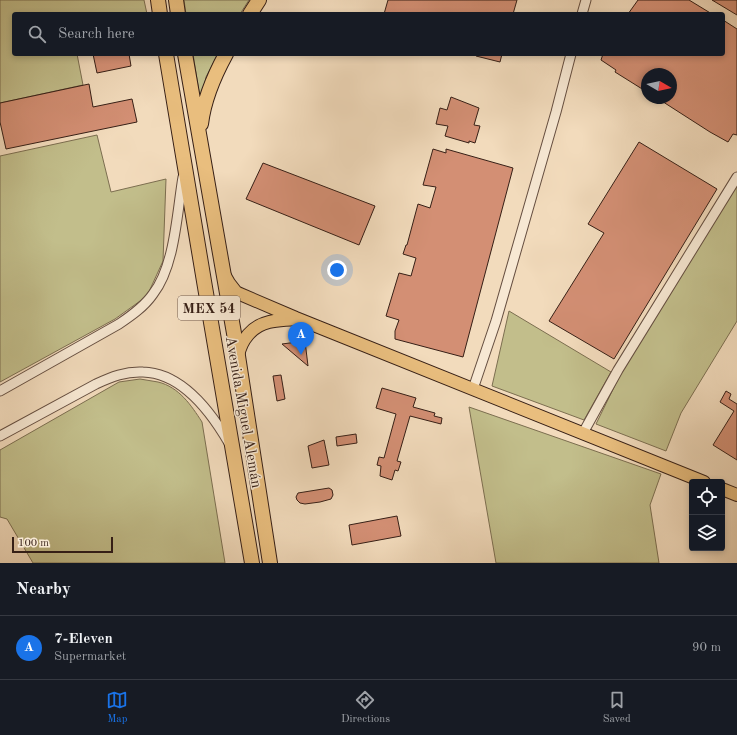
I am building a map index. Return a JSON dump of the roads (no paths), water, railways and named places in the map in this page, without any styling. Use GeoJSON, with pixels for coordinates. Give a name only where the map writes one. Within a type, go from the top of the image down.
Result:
{"type":"FeatureCollection","features":[{"type":"Feature","properties":{"kind":"highway"},"geometry":{"type":"LineString","coordinates":[[158,0],[160,12]]}},
{"type":"Feature","properties":{"kind":"highway"},"geometry":{"type":"LineString","coordinates":[[176,0],[178,12]]}},
{"type":"Feature","properties":{"kind":"highway"},"geometry":{"type":"LineString","coordinates":[[251,12],[259,0]]}},
{"type":"Feature","properties":{"kind":"highway","name":"Avenida Miguel Alemán"},"geometry":{"type":"LineString","coordinates":[[166,56],[252,563]]}},
{"type":"Feature","properties":{"kind":"highway","name":"Avenida Miguel Alemán"},"geometry":{"type":"LineString","coordinates":[[185,56],[238,356],[270,563]]}},
{"type":"Feature","properties":{"kind":"highway"},"geometry":{"type":"LineString","coordinates":[[200,140],[202,117],[207,95],[225,56]]}},
{"type":"Feature","properties":{"kind":"main road"},"geometry":{"type":"LineString","coordinates":[[222,270],[229,283],[236,292],[240,294],[296,318],[696,479]]}},
{"type":"Feature","properties":{"kind":"main road"},"geometry":{"type":"LineString","coordinates":[[238,356],[244,340],[257,327],[269,322],[296,318]]}},
{"type":"Feature","properties":{"kind":"main road"},"geometry":{"type":"LineString","coordinates":[[725,490],[737,495]]}},
{"type":"Feature","properties":{"kind":"street"},"geometry":{"type":"LineString","coordinates":[[583,12],[586,0]]}},
{"type":"Feature","properties":{"kind":"street"},"geometry":{"type":"LineString","coordinates":[[473,389],[496,321],[556,112],[570,56]]}},
{"type":"Feature","properties":{"kind":"street"},"geometry":{"type":"LineString","coordinates":[[0,390],[118,324],[136,312],[153,295],[162,280],[169,260],[185,167]]}},
{"type":"Feature","properties":{"kind":"street"},"geometry":{"type":"LineString","coordinates":[[583,434],[618,370],[737,177]]}},
{"type":"Feature","properties":{"kind":"street"},"geometry":{"type":"LineString","coordinates":[[0,436],[111,377],[126,373],[144,372],[161,375],[184,387],[211,416],[233,449]]}},
{"type":"Feature","properties":{"kind":"place","name":"7-Eleven"},"geometry":{"type":"Point","coordinates":[301,355]}}]}
